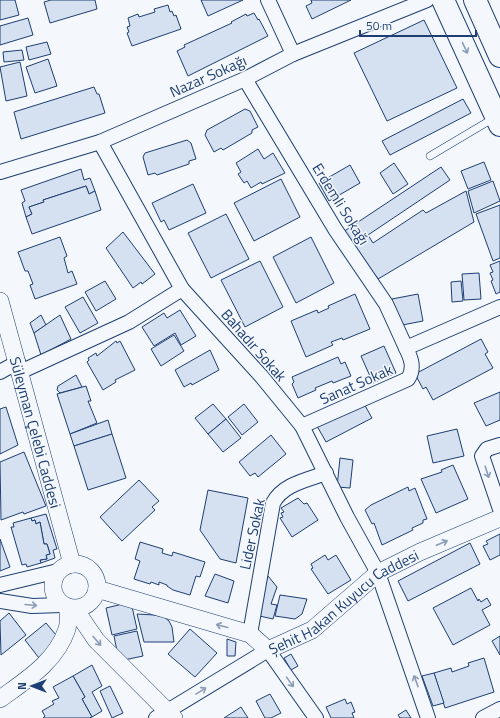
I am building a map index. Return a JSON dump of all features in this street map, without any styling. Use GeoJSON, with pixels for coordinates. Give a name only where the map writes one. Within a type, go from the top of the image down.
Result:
{"type":"FeatureCollection","features":[{"type":"Feature","properties":{"kind":"main road"},"geometry":{"type":"LineString","coordinates":[[443,0],[498,121]]}},
{"type":"Feature","properties":{"kind":"main road"},"geometry":{"type":"LineString","coordinates":[[475,0],[500,56]]}},
{"type":"Feature","properties":{"kind":"street"},"geometry":{"type":"LineString","coordinates":[[268,0],[293,54]]}},
{"type":"Feature","properties":{"kind":"street","name":"Nazar Sokağı"},"geometry":{"type":"LineString","coordinates":[[0,172],[100,142],[245,80],[293,54],[427,0]]}},
{"type":"Feature","properties":{"kind":"street","name":"Erdemli Sokağı"},"geometry":{"type":"LineString","coordinates":[[245,80],[335,229],[386,304],[406,348]]}},
{"type":"Feature","properties":{"kind":"street","name":"Bahadır Sokak"},"geometry":{"type":"LineString","coordinates":[[100,142],[182,288],[262,377],[302,426],[347,517],[378,573],[428,718]]}},
{"type":"Feature","properties":{"kind":"street"},"geometry":{"type":"LineString","coordinates":[[0,372],[19,367],[129,322],[182,288]]}},
{"type":"Feature","properties":{"kind":"street","name":"Süleyman Çelebi Caddesi"},"geometry":{"type":"LineString","coordinates":[[0,301],[19,367],[65,568]]}},
{"type":"Feature","properties":{"kind":"street","name":"Sanat Sokak"},"geometry":{"type":"LineString","coordinates":[[302,426],[408,379],[411,374],[412,364],[406,348],[500,307]]}},
{"type":"Feature","properties":{"kind":"street"},"geometry":{"type":"LineString","coordinates":[[500,445],[487,449],[482,456],[500,509]]}},
{"type":"Feature","properties":{"kind":"street","name":"Lider Sokak"},"geometry":{"type":"LineString","coordinates":[[250,634],[273,503],[278,494],[287,487],[326,473]]}},
{"type":"Feature","properties":{"kind":"street","name":"Şehit Hakan Kuyucu Caddesi"},"geometry":{"type":"LineString","coordinates":[[97,589],[250,634],[268,650],[312,630],[378,573],[420,552],[500,518]]}},
{"type":"Feature","properties":{"kind":"street"},"geometry":{"type":"LineString","coordinates":[[0,585],[65,568],[85,566],[90,570],[96,582],[97,589],[95,595],[87,605],[69,607],[32,606],[0,601]]}},
{"type":"Feature","properties":{"kind":"street"},"geometry":{"type":"LineString","coordinates":[[65,568],[52,585],[57,599],[69,607],[96,640],[166,716],[268,650],[316,718]]}},
{"type":"Feature","properties":{"kind":"street"},"geometry":{"type":"LineString","coordinates":[[0,699],[40,669],[56,652],[67,628],[69,607]]}},
{"type":"Feature","properties":{"kind":"street"},"geometry":{"type":"LineString","coordinates":[[483,718],[500,710]]}},
{"type":"Feature","properties":{"kind":"lane"},"geometry":{"type":"LineString","coordinates":[[430,156],[498,121]]}},
{"type":"Feature","properties":{"kind":"building"},"geometry":{"type":"Polygon","coordinates":[[[0,0],[15,0],[19,15],[0,20],[0,0]]]}},
{"type":"Feature","properties":{"kind":"building"},"geometry":{"type":"Polygon","coordinates":[[[51,0],[95,0],[97,9],[50,23],[44,2],[51,0]]]}},
{"type":"Feature","properties":{"kind":"building"},"geometry":{"type":"Polygon","coordinates":[[[201,0],[243,0],[208,16],[201,0]]]}},
{"type":"Feature","properties":{"kind":"building"},"geometry":{"type":"Polygon","coordinates":[[[311,0],[351,0],[312,19],[306,6],[312,3],[311,0]]]}},
{"type":"Feature","properties":{"kind":"building"},"geometry":{"type":"Polygon","coordinates":[[[168,5],[170,12],[172,11],[174,16],[176,15],[181,29],[132,46],[127,33],[129,32],[127,27],[130,26],[128,18],[138,14],[139,17],[155,12],[154,9],[168,5]]]}},
{"type":"Feature","properties":{"kind":"building"},"geometry":{"type":"Polygon","coordinates":[[[254,13],[268,36],[188,76],[177,51],[185,47],[184,45],[232,23],[231,22],[246,14],[247,16],[254,13]]]}},
{"type":"Feature","properties":{"kind":"building"},"geometry":{"type":"Polygon","coordinates":[[[28,18],[33,35],[0,45],[0,26],[28,18]]]}},
{"type":"Feature","properties":{"kind":"building"},"geometry":{"type":"Polygon","coordinates":[[[424,20],[457,88],[387,121],[354,53],[424,20]]]}},
{"type":"Feature","properties":{"kind":"building"},"geometry":{"type":"Polygon","coordinates":[[[47,42],[51,54],[29,60],[26,47],[47,42]]]}},
{"type":"Feature","properties":{"kind":"building"},"geometry":{"type":"Polygon","coordinates":[[[22,50],[24,60],[4,62],[3,52],[22,50]]]}},
{"type":"Feature","properties":{"kind":"building"},"geometry":{"type":"Polygon","coordinates":[[[48,59],[57,86],[35,93],[26,67],[48,59]]]}},
{"type":"Feature","properties":{"kind":"building"},"geometry":{"type":"Polygon","coordinates":[[[20,62],[27,96],[6,101],[0,67],[20,62]]]}},
{"type":"Feature","properties":{"kind":"building"},"geometry":{"type":"Polygon","coordinates":[[[94,87],[97,94],[99,94],[105,113],[21,139],[14,112],[94,87]]]}},
{"type":"Feature","properties":{"kind":"building"},"geometry":{"type":"Polygon","coordinates":[[[463,99],[471,113],[390,155],[382,141],[463,99]]]}},
{"type":"Feature","properties":{"kind":"building"},"geometry":{"type":"Polygon","coordinates":[[[245,109],[250,111],[258,127],[252,130],[252,133],[223,150],[221,148],[214,152],[205,135],[207,130],[245,109]]]}},
{"type":"Feature","properties":{"kind":"building"},"geometry":{"type":"Polygon","coordinates":[[[187,140],[191,143],[196,159],[189,161],[189,164],[157,175],[155,173],[148,175],[143,157],[145,153],[187,140]]]}},
{"type":"Feature","properties":{"kind":"building"},"geometry":{"type":"Polygon","coordinates":[[[258,149],[264,159],[273,153],[285,173],[262,184],[261,182],[251,188],[247,181],[244,183],[238,174],[241,172],[236,163],[258,149]]]}},
{"type":"Feature","properties":{"kind":"building"},"geometry":{"type":"Polygon","coordinates":[[[484,162],[491,180],[468,189],[461,171],[484,162]]]}},
{"type":"Feature","properties":{"kind":"building"},"geometry":{"type":"Polygon","coordinates":[[[394,163],[408,184],[393,194],[380,173],[394,163]]]}},
{"type":"Feature","properties":{"kind":"building"},"geometry":{"type":"Polygon","coordinates":[[[350,165],[360,183],[329,201],[319,183],[350,165]]]}},
{"type":"Feature","properties":{"kind":"building"},"geometry":{"type":"Polygon","coordinates":[[[441,167],[450,180],[368,235],[373,243],[423,210],[426,213],[466,191],[474,222],[378,279],[343,232],[441,167]]]}},
{"type":"Feature","properties":{"kind":"building"},"geometry":{"type":"Polygon","coordinates":[[[81,169],[84,180],[90,178],[95,191],[89,194],[86,186],[43,200],[44,202],[29,207],[32,214],[26,217],[22,203],[25,201],[21,190],[81,169]]]}},
{"type":"Feature","properties":{"kind":"building"},"geometry":{"type":"Polygon","coordinates":[[[281,179],[300,217],[254,241],[234,203],[281,179]]]}},
{"type":"Feature","properties":{"kind":"building"},"geometry":{"type":"Polygon","coordinates":[[[493,181],[500,201],[474,213],[468,191],[493,181]]]}},
{"type":"Feature","properties":{"kind":"building"},"geometry":{"type":"Polygon","coordinates":[[[193,184],[206,213],[169,230],[164,220],[161,222],[152,203],[193,184]]]}},
{"type":"Feature","properties":{"kind":"building"},"geometry":{"type":"Polygon","coordinates":[[[86,186],[89,194],[95,191],[101,210],[32,234],[26,217],[32,214],[29,207],[44,202],[43,200],[86,186]]]}},
{"type":"Feature","properties":{"kind":"building"},"geometry":{"type":"Polygon","coordinates":[[[500,205],[500,258],[493,261],[476,214],[500,205]]]}},
{"type":"Feature","properties":{"kind":"building"},"geometry":{"type":"Polygon","coordinates":[[[226,214],[249,259],[211,278],[188,233],[226,214]]]}},
{"type":"Feature","properties":{"kind":"building"},"geometry":{"type":"Polygon","coordinates":[[[123,232],[155,274],[142,284],[141,282],[133,288],[106,248],[123,232]]]}},
{"type":"Feature","properties":{"kind":"building"},"geometry":{"type":"Polygon","coordinates":[[[60,237],[67,256],[64,258],[68,273],[72,271],[77,284],[35,299],[30,285],[33,284],[28,271],[25,271],[18,252],[60,237]]]}},
{"type":"Feature","properties":{"kind":"building"},"geometry":{"type":"Polygon","coordinates":[[[311,237],[334,283],[296,303],[273,257],[311,237]]]}},
{"type":"Feature","properties":{"kind":"building"},"geometry":{"type":"Polygon","coordinates":[[[260,261],[283,307],[245,327],[221,280],[260,261]]]}},
{"type":"Feature","properties":{"kind":"building"},"geometry":{"type":"Polygon","coordinates":[[[500,261],[500,292],[496,294],[491,281],[493,280],[490,273],[493,272],[490,265],[500,261]]]}},
{"type":"Feature","properties":{"kind":"building"},"geometry":{"type":"Polygon","coordinates":[[[479,273],[481,299],[464,300],[462,274],[479,273]]]}},
{"type":"Feature","properties":{"kind":"building"},"geometry":{"type":"Polygon","coordinates":[[[105,281],[116,299],[96,311],[85,292],[105,281]]]}},
{"type":"Feature","properties":{"kind":"building"},"geometry":{"type":"Polygon","coordinates":[[[461,281],[463,301],[452,302],[451,282],[461,281]]]}},
{"type":"Feature","properties":{"kind":"building"},"geometry":{"type":"Polygon","coordinates":[[[355,294],[370,329],[343,340],[342,338],[331,342],[333,345],[306,357],[291,321],[317,310],[318,313],[329,308],[328,306],[355,294]]]}},
{"type":"Feature","properties":{"kind":"building"},"geometry":{"type":"Polygon","coordinates":[[[418,294],[423,321],[397,326],[392,299],[418,294]]]}},
{"type":"Feature","properties":{"kind":"building"},"geometry":{"type":"Polygon","coordinates":[[[83,297],[98,323],[80,333],[65,307],[83,297]]]}},
{"type":"Feature","properties":{"kind":"building"},"geometry":{"type":"Polygon","coordinates":[[[180,310],[196,336],[181,345],[175,333],[154,346],[142,327],[164,313],[167,318],[180,310]]]}},
{"type":"Feature","properties":{"kind":"building"},"geometry":{"type":"Polygon","coordinates":[[[41,315],[46,325],[34,333],[30,323],[41,315]]]}},
{"type":"Feature","properties":{"kind":"building"},"geometry":{"type":"Polygon","coordinates":[[[60,315],[71,339],[41,355],[34,333],[60,315]]]}},
{"type":"Feature","properties":{"kind":"building"},"geometry":{"type":"Polygon","coordinates":[[[174,335],[184,351],[161,366],[151,349],[174,335]]]}},
{"type":"Feature","properties":{"kind":"building"},"geometry":{"type":"Polygon","coordinates":[[[481,339],[488,352],[485,354],[493,368],[433,400],[426,387],[423,389],[415,374],[481,339]]]}},
{"type":"Feature","properties":{"kind":"building"},"geometry":{"type":"Polygon","coordinates":[[[116,341],[117,343],[120,341],[135,370],[115,380],[116,382],[103,390],[87,362],[89,360],[88,358],[96,353],[97,356],[116,341]]]}},
{"type":"Feature","properties":{"kind":"building"},"geometry":{"type":"Polygon","coordinates":[[[384,346],[396,373],[373,383],[361,356],[384,346]]]}},
{"type":"Feature","properties":{"kind":"building"},"geometry":{"type":"Polygon","coordinates":[[[210,350],[219,370],[192,385],[191,383],[184,387],[175,370],[210,350]]]}},
{"type":"Feature","properties":{"kind":"building"},"geometry":{"type":"Polygon","coordinates":[[[338,357],[341,364],[345,362],[351,376],[333,383],[332,381],[315,388],[316,390],[298,398],[292,384],[294,382],[292,377],[338,357]]]}},
{"type":"Feature","properties":{"kind":"building"},"geometry":{"type":"Polygon","coordinates":[[[76,375],[82,387],[60,393],[57,390],[58,386],[76,375]]]}},
{"type":"Feature","properties":{"kind":"building"},"geometry":{"type":"Polygon","coordinates":[[[86,386],[91,401],[88,401],[97,423],[70,434],[57,394],[86,386]]]}},
{"type":"Feature","properties":{"kind":"building"},"geometry":{"type":"Polygon","coordinates":[[[500,392],[500,420],[486,426],[474,403],[500,392]]]}},
{"type":"Feature","properties":{"kind":"building"},"geometry":{"type":"Polygon","coordinates":[[[363,402],[372,418],[326,442],[317,426],[363,402]]]}},
{"type":"Feature","properties":{"kind":"building"},"geometry":{"type":"Polygon","coordinates":[[[213,404],[226,419],[208,434],[195,418],[213,404]]]}},
{"type":"Feature","properties":{"kind":"building"},"geometry":{"type":"Polygon","coordinates":[[[244,404],[258,422],[242,435],[228,417],[244,404]]]}},
{"type":"Feature","properties":{"kind":"building"},"geometry":{"type":"Polygon","coordinates":[[[6,407],[18,445],[0,454],[0,409],[6,407]]]}},
{"type":"Feature","properties":{"kind":"building"},"geometry":{"type":"Polygon","coordinates":[[[226,419],[241,438],[223,452],[208,434],[226,419]]]}},
{"type":"Feature","properties":{"kind":"building"},"geometry":{"type":"Polygon","coordinates":[[[108,420],[112,434],[74,446],[70,434],[108,420]]]}},
{"type":"Feature","properties":{"kind":"building"},"geometry":{"type":"Polygon","coordinates":[[[457,429],[464,456],[433,463],[427,436],[457,429]]]}},
{"type":"Feature","properties":{"kind":"building"},"geometry":{"type":"Polygon","coordinates":[[[112,434],[126,478],[88,490],[74,446],[112,434]]]}},
{"type":"Feature","properties":{"kind":"building"},"geometry":{"type":"Polygon","coordinates":[[[271,435],[286,454],[258,477],[255,473],[250,476],[239,462],[271,435]]]}},
{"type":"Feature","properties":{"kind":"building"},"geometry":{"type":"Polygon","coordinates":[[[24,452],[46,506],[1,520],[0,462],[24,452]]]}},
{"type":"Feature","properties":{"kind":"building"},"geometry":{"type":"Polygon","coordinates":[[[340,458],[353,460],[350,488],[337,487],[340,458]]]}},
{"type":"Feature","properties":{"kind":"building"},"geometry":{"type":"Polygon","coordinates":[[[453,465],[468,499],[436,513],[421,479],[442,472],[441,470],[453,465]]]}},
{"type":"Feature","properties":{"kind":"building"},"geometry":{"type":"Polygon","coordinates":[[[139,480],[159,501],[152,507],[155,510],[122,541],[100,517],[139,480]]]}},
{"type":"Feature","properties":{"kind":"building"},"geometry":{"type":"Polygon","coordinates":[[[408,487],[409,491],[415,488],[427,519],[423,520],[423,523],[412,528],[413,530],[382,545],[374,523],[372,524],[365,510],[371,505],[408,487]]]}},
{"type":"Feature","properties":{"kind":"building"},"geometry":{"type":"Polygon","coordinates":[[[208,490],[248,498],[236,563],[220,559],[200,530],[208,490]]]}},
{"type":"Feature","properties":{"kind":"building"},"geometry":{"type":"Polygon","coordinates":[[[298,498],[304,504],[307,503],[318,520],[292,537],[280,518],[283,517],[281,513],[284,512],[281,508],[298,498]]]}},
{"type":"Feature","properties":{"kind":"building"},"geometry":{"type":"Polygon","coordinates":[[[46,514],[57,549],[53,550],[55,558],[41,563],[40,560],[47,559],[46,555],[50,554],[47,544],[44,544],[40,522],[36,524],[35,520],[32,521],[31,518],[46,514]]]}},
{"type":"Feature","properties":{"kind":"building"},"geometry":{"type":"Polygon","coordinates":[[[31,518],[32,521],[35,520],[36,524],[40,522],[44,544],[47,544],[50,554],[46,555],[47,559],[40,560],[41,563],[27,567],[26,564],[22,565],[11,527],[14,527],[13,523],[31,518]]]}},
{"type":"Feature","properties":{"kind":"building"},"geometry":{"type":"Polygon","coordinates":[[[500,534],[500,555],[490,560],[483,546],[488,544],[486,541],[500,534]]]}},
{"type":"Feature","properties":{"kind":"building"},"geometry":{"type":"Polygon","coordinates":[[[0,539],[10,567],[0,571],[0,539]]]}},
{"type":"Feature","properties":{"kind":"building"},"geometry":{"type":"Polygon","coordinates":[[[140,542],[163,549],[162,553],[172,556],[173,552],[205,562],[200,577],[196,576],[190,595],[173,590],[167,585],[159,582],[159,585],[151,582],[150,584],[134,579],[140,561],[135,559],[140,542]]]}},
{"type":"Feature","properties":{"kind":"building"},"geometry":{"type":"Polygon","coordinates":[[[470,543],[480,564],[408,601],[398,581],[470,543]]]}},
{"type":"Feature","properties":{"kind":"building"},"geometry":{"type":"Polygon","coordinates":[[[325,555],[328,560],[336,555],[351,580],[328,594],[311,569],[313,568],[311,564],[325,555]]]}},
{"type":"Feature","properties":{"kind":"building"},"geometry":{"type":"Polygon","coordinates":[[[215,574],[234,581],[228,603],[205,596],[215,574]]]}},
{"type":"Feature","properties":{"kind":"building"},"geometry":{"type":"Polygon","coordinates":[[[268,576],[277,587],[271,604],[277,605],[273,619],[255,615],[268,576]]]}},
{"type":"Feature","properties":{"kind":"building"},"geometry":{"type":"Polygon","coordinates":[[[471,588],[478,601],[479,599],[481,602],[487,598],[491,605],[482,610],[490,625],[453,645],[433,608],[471,588]]]}},
{"type":"Feature","properties":{"kind":"building"},"geometry":{"type":"Polygon","coordinates":[[[280,595],[307,599],[302,614],[295,619],[275,616],[280,595]]]}},
{"type":"Feature","properties":{"kind":"building"},"geometry":{"type":"Polygon","coordinates":[[[131,602],[137,629],[112,635],[106,608],[131,602]]]}},
{"type":"Feature","properties":{"kind":"building"},"geometry":{"type":"Polygon","coordinates":[[[9,613],[26,635],[1,655],[0,621],[9,613]]]}},
{"type":"Feature","properties":{"kind":"building"},"geometry":{"type":"Polygon","coordinates":[[[137,614],[164,617],[169,621],[172,627],[174,642],[144,642],[137,614]]]}},
{"type":"Feature","properties":{"kind":"building"},"geometry":{"type":"Polygon","coordinates":[[[46,623],[61,641],[39,658],[25,640],[46,623]]]}},
{"type":"Feature","properties":{"kind":"building"},"geometry":{"type":"Polygon","coordinates":[[[190,629],[217,653],[195,677],[168,654],[190,629]]]}},
{"type":"Feature","properties":{"kind":"building"},"geometry":{"type":"Polygon","coordinates":[[[137,631],[143,656],[119,661],[114,636],[137,631]]]}},
{"type":"Feature","properties":{"kind":"building"},"geometry":{"type":"Polygon","coordinates":[[[500,636],[500,655],[492,641],[500,636]]]}},
{"type":"Feature","properties":{"kind":"building"},"geometry":{"type":"Polygon","coordinates":[[[227,639],[236,642],[235,656],[227,656],[227,639]]]}},
{"type":"Feature","properties":{"kind":"building"},"geometry":{"type":"Polygon","coordinates":[[[291,654],[298,666],[291,670],[284,658],[291,654]]]}},
{"type":"Feature","properties":{"kind":"building"},"geometry":{"type":"Polygon","coordinates":[[[484,658],[494,692],[445,708],[434,673],[451,668],[452,672],[469,666],[468,663],[484,658]]]}},
{"type":"Feature","properties":{"kind":"building"},"geometry":{"type":"Polygon","coordinates":[[[92,665],[102,686],[92,692],[102,711],[92,717],[82,699],[85,697],[73,676],[92,665]]]}},
{"type":"Feature","properties":{"kind":"building"},"geometry":{"type":"Polygon","coordinates":[[[434,673],[444,703],[433,706],[422,676],[434,673]]]}},
{"type":"Feature","properties":{"kind":"building"},"geometry":{"type":"Polygon","coordinates":[[[73,676],[85,697],[82,699],[92,717],[43,718],[45,716],[42,711],[54,704],[52,701],[59,698],[53,687],[73,676]]]}},
{"type":"Feature","properties":{"kind":"building"},"geometry":{"type":"Polygon","coordinates":[[[110,686],[123,713],[112,718],[100,691],[110,686]]]}},
{"type":"Feature","properties":{"kind":"building"},"geometry":{"type":"Polygon","coordinates":[[[270,694],[281,713],[271,718],[265,718],[256,701],[270,694]]]}},
{"type":"Feature","properties":{"kind":"building"},"geometry":{"type":"Polygon","coordinates":[[[345,699],[347,704],[351,702],[355,712],[352,713],[354,718],[331,718],[326,707],[345,699]]]}},
{"type":"Feature","properties":{"kind":"building"},"geometry":{"type":"Polygon","coordinates":[[[241,707],[248,718],[224,718],[241,707]]]}},
{"type":"Feature","properties":{"kind":"building"},"geometry":{"type":"Polygon","coordinates":[[[406,710],[411,718],[400,718],[398,715],[406,710]]]}}]}
